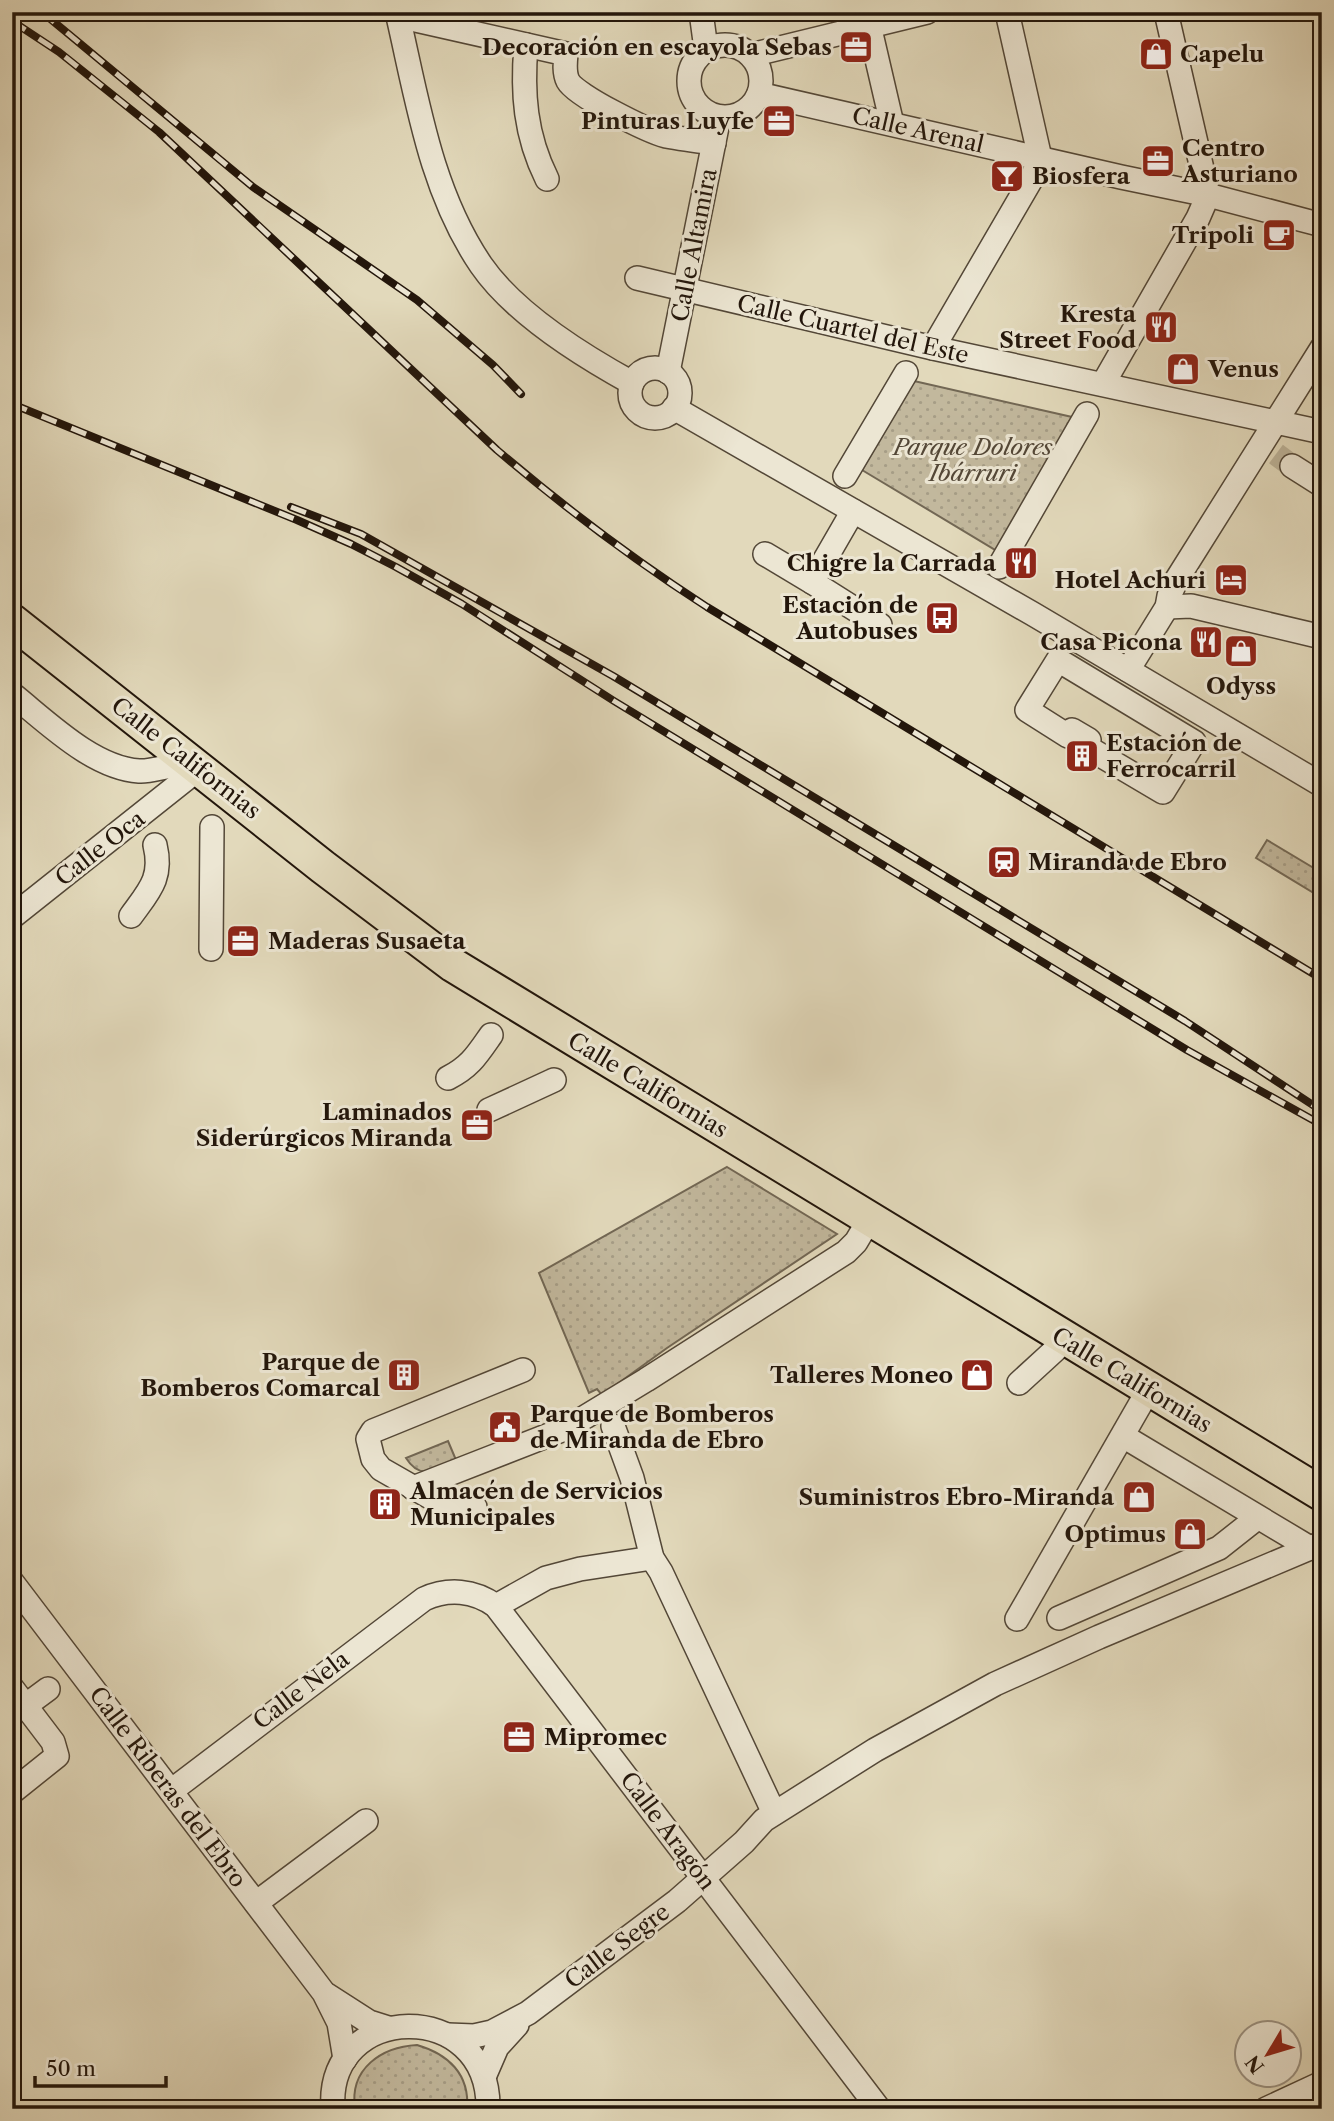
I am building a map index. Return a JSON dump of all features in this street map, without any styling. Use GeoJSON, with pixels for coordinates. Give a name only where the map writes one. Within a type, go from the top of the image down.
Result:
{"type":"FeatureCollection","features":[{"type":"Feature","properties":{"kind":"highway","name":"Calle Californias"},"geometry":{"type":"LineString","coordinates":[[12,621],[334,875],[453,965],[1055,1350],[1322,1511]]}},
{"type":"Feature","properties":{"kind":"highway","name":"Calle Californias"},"geometry":{"type":"LineString","coordinates":[[12,639],[391,939],[444,977],[1322,1494]]}},
{"type":"Feature","properties":{"kind":"street"},"geometry":{"type":"LineString","coordinates":[[701,12],[706,49]]}},
{"type":"Feature","properties":{"kind":"street"},"geometry":{"type":"LineString","coordinates":[[751,55],[867,19],[927,12]]}},
{"type":"Feature","properties":{"kind":"street"},"geometry":{"type":"LineString","coordinates":[[933,348],[1032,178],[1040,158],[1007,12]]}},
{"type":"Feature","properties":{"kind":"street"},"geometry":{"type":"LineString","coordinates":[[1103,384],[1198,218],[1208,195],[1166,12]]}},
{"type":"Feature","properties":{"kind":"street"},"geometry":{"type":"LineString","coordinates":[[632,383],[536,320],[493,281],[477,258],[450,210],[436,174],[398,14],[566,54],[565,71],[575,90],[609,110],[663,135],[714,143]]}},
{"type":"Feature","properties":{"kind":"street"},"geometry":{"type":"LineString","coordinates":[[867,19],[892,124]]}},
{"type":"Feature","properties":{"kind":"street"},"geometry":{"type":"LineString","coordinates":[[526,45],[523,86],[527,124],[532,145],[547,178]]}},
{"type":"Feature","properties":{"kind":"street"},"geometry":{"type":"LineString","coordinates":[[730,45],[751,55],[761,73],[759,94],[753,105],[732,117],[719,117],[710,114],[695,102],[688,83],[693,63],[706,49],[730,45]]}},
{"type":"Feature","properties":{"kind":"street","name":"Calle Arenal"},"geometry":{"type":"LineString","coordinates":[[759,94],[1208,195],[1322,225]]}},
{"type":"Feature","properties":{"kind":"street","name":"Calle Altamira"},"geometry":{"type":"LineString","coordinates":[[668,372],[719,117]]}},
{"type":"Feature","properties":{"kind":"street","name":"Calle Cuartel del Este"},"geometry":{"type":"LineString","coordinates":[[637,278],[933,348],[1322,432]]}},
{"type":"Feature","properties":{"kind":"street"},"geometry":{"type":"LineString","coordinates":[[1128,670],[1167,607],[1177,579],[1276,455],[1275,423],[1322,348]]}},
{"type":"Feature","properties":{"kind":"street"},"geometry":{"type":"LineString","coordinates":[[659,368],[668,372],[675,379],[679,390],[674,408],[660,417],[641,413],[631,400],[632,383],[647,369],[659,368]]}},
{"type":"Feature","properties":{"kind":"street"},"geometry":{"type":"LineString","coordinates":[[845,476],[906,373]]}},
{"type":"Feature","properties":{"kind":"street"},"geometry":{"type":"LineString","coordinates":[[674,408],[1322,785]]}},
{"type":"Feature","properties":{"kind":"street"},"geometry":{"type":"LineString","coordinates":[[999,566],[1087,414]]}},
{"type":"Feature","properties":{"kind":"street"},"geometry":{"type":"LineString","coordinates":[[1276,455],[1322,485]]}},
{"type":"Feature","properties":{"kind":"street"},"geometry":{"type":"LineString","coordinates":[[812,582],[853,511]]}},
{"type":"Feature","properties":{"kind":"street"},"geometry":{"type":"LineString","coordinates":[[765,554],[880,625]]}},
{"type":"Feature","properties":{"kind":"street"},"geometry":{"type":"LineString","coordinates":[[1167,607],[1191,606],[1322,637]]}},
{"type":"Feature","properties":{"kind":"street"},"geometry":{"type":"LineString","coordinates":[[1058,660],[1194,742],[1163,793],[1085,746],[1089,740],[1072,730],[1068,736],[1027,710],[1058,660]]}},
{"type":"Feature","properties":{"kind":"street"},"geometry":{"type":"LineString","coordinates":[[12,694],[88,753],[107,762],[140,771],[179,772]]}},
{"type":"Feature","properties":{"kind":"street","name":"Calle Oca"},"geometry":{"type":"LineString","coordinates":[[12,917],[179,772]]}},
{"type":"Feature","properties":{"kind":"street"},"geometry":{"type":"LineString","coordinates":[[211,949],[212,827]]}},
{"type":"Feature","properties":{"kind":"street"},"geometry":{"type":"LineString","coordinates":[[131,916],[156,878],[158,868],[155,845]]}},
{"type":"Feature","properties":{"kind":"street"},"geometry":{"type":"LineString","coordinates":[[448,1078],[464,1070],[474,1060],[491,1035]]}},
{"type":"Feature","properties":{"kind":"street"},"geometry":{"type":"LineString","coordinates":[[489,1110],[554,1080]]}},
{"type":"Feature","properties":{"kind":"street"},"geometry":{"type":"LineString","coordinates":[[413,1488],[566,1428],[605,1418],[846,1252],[865,1227]]}},
{"type":"Feature","properties":{"kind":"street"},"geometry":{"type":"LineString","coordinates":[[1019,1383],[1055,1350]]}},
{"type":"Feature","properties":{"kind":"street"},"geometry":{"type":"LineString","coordinates":[[475,1507],[449,1504],[413,1488],[381,1469],[373,1459],[368,1439],[373,1431],[523,1370]]}},
{"type":"Feature","properties":{"kind":"street"},"geometry":{"type":"LineString","coordinates":[[1017,1619],[1142,1403]]}},
{"type":"Feature","properties":{"kind":"street"},"geometry":{"type":"LineString","coordinates":[[605,1418],[632,1478],[652,1558],[775,1813]]}},
{"type":"Feature","properties":{"kind":"street"},"geometry":{"type":"LineString","coordinates":[[1123,1436],[1257,1518],[1316,1545]]}},
{"type":"Feature","properties":{"kind":"street"},"geometry":{"type":"LineString","coordinates":[[1059,1618],[1219,1548],[1257,1518]]}},
{"type":"Feature","properties":{"kind":"street"},"geometry":{"type":"LineString","coordinates":[[704,1877],[744,1842],[764,1820],[875,1750],[995,1685],[1099,1637],[1316,1545]]}},
{"type":"Feature","properties":{"kind":"street"},"geometry":{"type":"LineString","coordinates":[[496,1606],[546,1578],[580,1569],[652,1558]]}},
{"type":"Feature","properties":{"kind":"street","name":"Calle Riberas del Ebro"},"geometry":{"type":"LineString","coordinates":[[12,1582],[324,1993],[339,2023],[345,2059]]}},
{"type":"Feature","properties":{"kind":"street","name":"Calle Aragón"},"geometry":{"type":"LineString","coordinates":[[433,1594],[461,1591],[477,1595],[496,1606],[880,2109]]}},
{"type":"Feature","properties":{"kind":"street","name":"Calle Nela"},"geometry":{"type":"LineString","coordinates":[[171,1791],[413,1605],[433,1594]]}},
{"type":"Feature","properties":{"kind":"street"},"geometry":{"type":"LineString","coordinates":[[12,1792],[57,1756],[53,1742],[19,1697],[48,1689]]}},
{"type":"Feature","properties":{"kind":"street"},"geometry":{"type":"LineString","coordinates":[[256,1903],[366,1821]]}},
{"type":"Feature","properties":{"kind":"street","name":"Calle Segre"},"geometry":{"type":"LineString","coordinates":[[448,2035],[474,2036],[492,2032],[528,2012],[677,1902],[704,1877]]}},
{"type":"Feature","properties":{"kind":"street","name":"Calle Riberas del Ebro"},"geometry":{"type":"LineString","coordinates":[[324,1993],[369,2022],[388,2028]]}},
{"type":"Feature","properties":{"kind":"street","name":"Calle Segre"},"geometry":{"type":"LineString","coordinates":[[484,2077],[497,2047],[528,2012]]}},
{"type":"Feature","properties":{"kind":"street"},"geometry":{"type":"LineString","coordinates":[[331,2107],[334,2086],[345,2059],[368,2037],[388,2028],[413,2025],[425,2026],[448,2035],[470,2053],[484,2077],[488,2109]]}},
{"type":"Feature","properties":{"kind":"street"},"geometry":{"type":"LineString","coordinates":[[1266,2109],[1322,2083]]}},
{"type":"Feature","properties":{"kind":"green space","name":"Parque Dolores Ibárruri"},"geometry":{"type":"Polygon","coordinates":[[[914,381],[1072,417],[997,551],[862,470],[914,381]]]}},
{"type":"Feature","properties":{"kind":"green space"},"geometry":{"type":"Polygon","coordinates":[[[1267,840],[1322,873],[1322,898],[1256,858],[1267,840]]]}},
{"type":"Feature","properties":{"kind":"green space"},"geometry":{"type":"Polygon","coordinates":[[[727,1167],[837,1234],[602,1395],[597,1389],[589,1393],[539,1273],[727,1167]]]}},
{"type":"Feature","properties":{"kind":"green space"},"geometry":{"type":"Polygon","coordinates":[[[448,1441],[456,1460],[435,1469],[417,1470],[406,1458],[448,1441]]]}},
{"type":"Feature","properties":{"kind":"green space"},"geometry":{"type":"Polygon","coordinates":[[[417,2045],[438,2054],[455,2067],[465,2086],[467,2109],[355,2109],[357,2082],[371,2062],[392,2050],[417,2045]]]}},
{"type":"Feature","properties":{"kind":"tunnel"},"geometry":{"type":"LineString","coordinates":[[1276,454],[1292,466]]}},
{"type":"Feature","properties":{"kind":"railway"},"geometry":{"type":"LineString","coordinates":[[42,12],[253,187],[417,300],[493,365],[521,394]]}},
{"type":"Feature","properties":{"kind":"railway"},"geometry":{"type":"LineString","coordinates":[[12,21],[59,52],[159,132],[497,450],[626,552],[707,607],[1322,979]]}},
{"type":"Feature","properties":{"kind":"railway"},"geometry":{"type":"LineString","coordinates":[[12,404],[297,520],[396,567],[462,604],[614,701],[1187,1050],[1322,1125]]}},
{"type":"Feature","properties":{"kind":"railway"},"geometry":{"type":"LineString","coordinates":[[291,507],[361,534],[613,676],[1185,1021],[1322,1111]]}},
{"type":"Feature","properties":{"kind":"place","name":"Decoración en escayola Sebas"},"geometry":{"type":"Point","coordinates":[856,47]}},
{"type":"Feature","properties":{"kind":"place","name":"Capelu"},"geometry":{"type":"Point","coordinates":[1156,54]}},
{"type":"Feature","properties":{"kind":"place","name":"Pinturas Luyfe"},"geometry":{"type":"Point","coordinates":[779,121]}},
{"type":"Feature","properties":{"kind":"place","name":"Centro Asturiano"},"geometry":{"type":"Point","coordinates":[1158,161]}},
{"type":"Feature","properties":{"kind":"place","name":"Biosfera"},"geometry":{"type":"Point","coordinates":[1007,176]}},
{"type":"Feature","properties":{"kind":"place","name":"Tripoli"},"geometry":{"type":"Point","coordinates":[1279,235]}},
{"type":"Feature","properties":{"kind":"place","name":"Kresta Street Food"},"geometry":{"type":"Point","coordinates":[1161,327]}},
{"type":"Feature","properties":{"kind":"place","name":"Venus"},"geometry":{"type":"Point","coordinates":[1183,369]}},
{"type":"Feature","properties":{"kind":"place","name":"Chigre la Carrada"},"geometry":{"type":"Point","coordinates":[1021,563]}},
{"type":"Feature","properties":{"kind":"place","name":"Hotel Achuri"},"geometry":{"type":"Point","coordinates":[1231,580]}},
{"type":"Feature","properties":{"kind":"place","name":"Estación de Autobuses"},"geometry":{"type":"Point","coordinates":[942,618]}},
{"type":"Feature","properties":{"kind":"place","name":"Casa Picona"},"geometry":{"type":"Point","coordinates":[1206,642]}},
{"type":"Feature","properties":{"kind":"place","name":"Odyss"},"geometry":{"type":"Point","coordinates":[1241,651]}},
{"type":"Feature","properties":{"kind":"place","name":"Estación de Ferrocarril"},"geometry":{"type":"Point","coordinates":[1082,756]}},
{"type":"Feature","properties":{"kind":"place","name":"Miranda de Ebro"},"geometry":{"type":"Point","coordinates":[1004,862]}},
{"type":"Feature","properties":{"kind":"place","name":"Maderas Susaeta"},"geometry":{"type":"Point","coordinates":[243,941]}},
{"type":"Feature","properties":{"kind":"place","name":"Laminados Siderúrgicos Miranda"},"geometry":{"type":"Point","coordinates":[477,1125]}},
{"type":"Feature","properties":{"kind":"place","name":"Parque de Bomberos Comarcal"},"geometry":{"type":"Point","coordinates":[404,1375]}},
{"type":"Feature","properties":{"kind":"place","name":"Talleres Moneo"},"geometry":{"type":"Point","coordinates":[977,1375]}},
{"type":"Feature","properties":{"kind":"place","name":"Parque de Bomberos de Miranda de Ebro"},"geometry":{"type":"Point","coordinates":[505,1427]}},
{"type":"Feature","properties":{"kind":"place","name":"Suministros Ebro-Miranda"},"geometry":{"type":"Point","coordinates":[1139,1497]}},
{"type":"Feature","properties":{"kind":"place","name":"Almacén de Servicios Municipales"},"geometry":{"type":"Point","coordinates":[385,1504]}},
{"type":"Feature","properties":{"kind":"place","name":"Optimus"},"geometry":{"type":"Point","coordinates":[1190,1534]}},
{"type":"Feature","properties":{"kind":"place","name":"Mipromec"},"geometry":{"type":"Point","coordinates":[519,1737]}}]}
